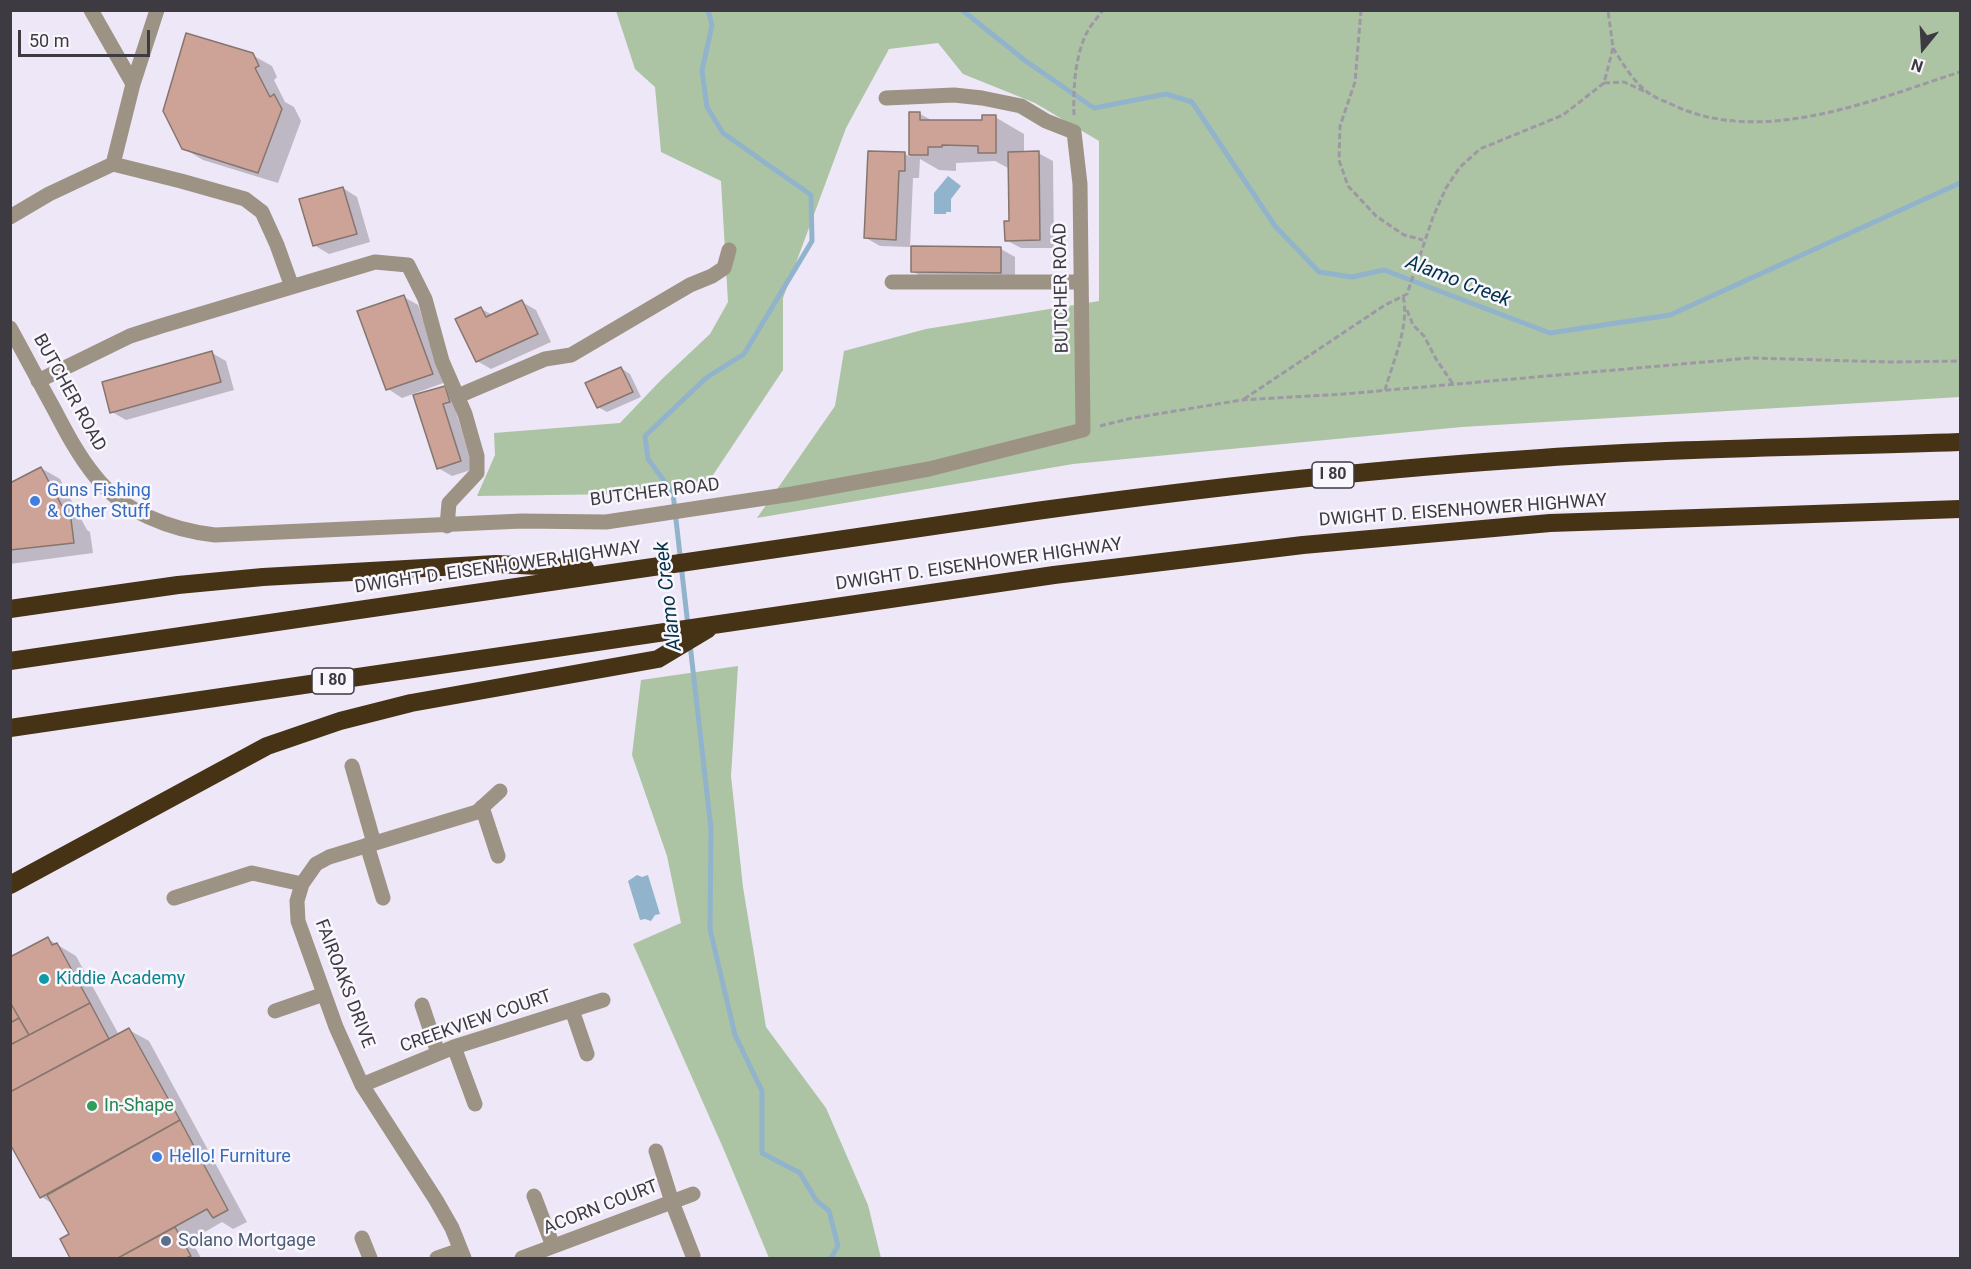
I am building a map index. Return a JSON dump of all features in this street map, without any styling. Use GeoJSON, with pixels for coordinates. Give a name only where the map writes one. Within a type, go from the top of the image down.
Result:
{"type":"FeatureCollection","features":[{"type":"Feature","properties":{"kind":"highway","name":"DWIGHT D. EISENHOWER HIGHWAY"},"geometry":{"type":"LineString","coordinates":[[10,661],[1164,493],[1304,478],[1543,458],[1960,442]]}},
{"type":"Feature","properties":{"kind":"highway","name":"DWIGHT D. EISENHOWER HIGHWAY"},"geometry":{"type":"LineString","coordinates":[[10,728],[1054,575],[1303,544],[1550,523],[1960,510]]}},
{"type":"Feature","properties":{"kind":"highway"},"geometry":{"type":"LineString","coordinates":[[10,609],[178,585],[263,577],[496,564],[627,570]]}},
{"type":"Feature","properties":{"kind":"highway"},"geometry":{"type":"LineString","coordinates":[[10,885],[267,747],[340,721],[411,703],[658,659],[717,624]]}},
{"type":"Feature","properties":{"kind":"street"},"geometry":{"type":"LineString","coordinates":[[91,10],[133,84]]}},
{"type":"Feature","properties":{"kind":"street"},"geometry":{"type":"LineString","coordinates":[[113,164],[133,84],[157,10]]}},
{"type":"Feature","properties":{"kind":"street"},"geometry":{"type":"LineString","coordinates":[[886,98],[954,95],[982,98],[1021,106],[1047,122],[1074,132]]}},
{"type":"Feature","properties":{"kind":"street","name":"BUTCHER ROAD"},"geometry":{"type":"LineString","coordinates":[[10,328],[75,449],[96,478],[128,505],[174,528],[192,533],[224,535],[522,521],[606,522],[929,470],[1083,430],[1080,184],[1074,132]]}},
{"type":"Feature","properties":{"kind":"street"},"geometry":{"type":"LineString","coordinates":[[10,217],[49,194],[113,164],[244,199],[262,212],[278,245],[292,286]]}},
{"type":"Feature","properties":{"kind":"street"},"geometry":{"type":"LineString","coordinates":[[458,396],[545,358],[571,355],[690,285],[718,272],[724,268],[729,250]]}},
{"type":"Feature","properties":{"kind":"street"},"geometry":{"type":"LineString","coordinates":[[38,381],[130,336],[375,262],[408,266],[425,299],[442,361],[458,396],[477,456],[477,473],[449,503],[447,526]]}},
{"type":"Feature","properties":{"kind":"street"},"geometry":{"type":"LineString","coordinates":[[892,282],[1081,282]]}},
{"type":"Feature","properties":{"kind":"street"},"geometry":{"type":"LineString","coordinates":[[352,766],[383,898]]}},
{"type":"Feature","properties":{"kind":"street"},"geometry":{"type":"LineString","coordinates":[[174,898],[252,873],[302,884],[315,864],[329,857],[477,812],[500,791]]}},
{"type":"Feature","properties":{"kind":"street"},"geometry":{"type":"LineString","coordinates":[[482,807],[498,856]]}},
{"type":"Feature","properties":{"kind":"street","name":"FAIROAKS DRIVE"},"geometry":{"type":"LineString","coordinates":[[302,884],[297,901],[298,921],[336,1027],[362,1085],[436,1200],[452,1228],[462,1254]]}},
{"type":"Feature","properties":{"kind":"street"},"geometry":{"type":"LineString","coordinates":[[275,1011],[324,994]]}},
{"type":"Feature","properties":{"kind":"street","name":"CREEKVIEW COURT"},"geometry":{"type":"LineString","coordinates":[[362,1085],[454,1047],[603,1000]]}},
{"type":"Feature","properties":{"kind":"street"},"geometry":{"type":"LineString","coordinates":[[422,1005],[438,1053]]}},
{"type":"Feature","properties":{"kind":"street"},"geometry":{"type":"LineString","coordinates":[[572,1010],[587,1054]]}},
{"type":"Feature","properties":{"kind":"street"},"geometry":{"type":"LineString","coordinates":[[454,1047],[475,1104]]}},
{"type":"Feature","properties":{"kind":"street"},"geometry":{"type":"LineString","coordinates":[[656,1151],[672,1202],[693,1256]]}},
{"type":"Feature","properties":{"kind":"street","name":"ACORN COURT"},"geometry":{"type":"LineString","coordinates":[[522,1258],[550,1251],[693,1194]]}},
{"type":"Feature","properties":{"kind":"street"},"geometry":{"type":"LineString","coordinates":[[534,1196],[550,1251]]}},
{"type":"Feature","properties":{"kind":"street"},"geometry":{"type":"LineString","coordinates":[[362,1238],[370,1258]]}},
{"type":"Feature","properties":{"kind":"street"},"geometry":{"type":"LineString","coordinates":[[437,1258],[462,1254]]}},
{"type":"Feature","properties":{"kind":"path"},"geometry":{"type":"LineString","coordinates":[[1074,132],[1073,97],[1079,54],[1086,33],[1103,10]]}},
{"type":"Feature","properties":{"kind":"path"},"geometry":{"type":"LineString","coordinates":[[1361,10],[1355,82],[1340,126],[1339,160],[1348,186],[1376,216],[1404,235],[1424,240]]}},
{"type":"Feature","properties":{"kind":"path"},"geometry":{"type":"LineString","coordinates":[[1604,83],[1613,48],[1608,10]]}},
{"type":"Feature","properties":{"kind":"path"},"geometry":{"type":"LineString","coordinates":[[1613,48],[1628,70],[1650,94]]}},
{"type":"Feature","properties":{"kind":"path"},"geometry":{"type":"LineString","coordinates":[[1384,390],[1401,336],[1406,308],[1405,295],[1424,240],[1446,188],[1460,167],[1480,149],[1563,115],[1604,83],[1624,82],[1679,108],[1711,119],[1777,121],[1825,113],[1863,103],[1960,72]]}},
{"type":"Feature","properties":{"kind":"path"},"geometry":{"type":"LineString","coordinates":[[1242,400],[1385,305],[1405,295]]}},
{"type":"Feature","properties":{"kind":"path"},"geometry":{"type":"LineString","coordinates":[[1406,308],[1413,325],[1424,336],[1453,384]]}},
{"type":"Feature","properties":{"kind":"path"},"geometry":{"type":"LineString","coordinates":[[1083,430],[1128,419],[1242,400],[1750,358],[1890,362],[1960,361]]}},
{"type":"Feature","properties":{"kind":"green space"},"geometry":{"type":"Polygon","coordinates":[[[616,11],[1960,11],[1960,397],[1462,427],[1073,464],[757,518],[835,406],[844,351],[926,329],[1099,301],[1099,141],[1035,103],[963,74],[938,43],[889,49],[846,128],[783,298],[783,370],[709,481],[623,494],[477,496],[495,455],[494,433],[620,423],[710,334],[728,302],[721,181],[661,152],[655,87],[635,69],[616,11]]]}},
{"type":"Feature","properties":{"kind":"green space"},"geometry":{"type":"Polygon","coordinates":[[[738,666],[731,776],[743,887],[766,1027],[826,1108],[868,1205],[881,1258],[769,1258],[633,944],[681,923],[667,856],[632,755],[641,680],[738,666]]]}},
{"type":"Feature","properties":{"kind":"water"},"geometry":{"type":"Polygon","coordinates":[[[948,176],[961,186],[951,199],[951,212],[934,214],[934,193],[948,176]]]}},
{"type":"Feature","properties":{"kind":"water"},"geometry":{"type":"Polygon","coordinates":[[[637,875],[642,877],[648,875],[660,914],[655,915],[651,921],[640,920],[628,881],[637,875]]]}},
{"type":"Feature","properties":{"kind":"building"},"geometry":{"type":"Polygon","coordinates":[[[186,33],[253,53],[259,66],[255,68],[270,97],[274,94],[282,109],[258,173],[182,149],[163,111],[186,33]]]}},
{"type":"Feature","properties":{"kind":"building"},"geometry":{"type":"Polygon","coordinates":[[[909,112],[920,112],[920,120],[982,120],[982,115],[996,115],[996,153],[978,153],[978,146],[942,145],[942,147],[928,147],[928,155],[909,155],[909,112]]]}},
{"type":"Feature","properties":{"kind":"building"},"geometry":{"type":"Polygon","coordinates":[[[868,151],[905,152],[905,171],[899,171],[896,240],[864,238],[868,151]]]}},
{"type":"Feature","properties":{"kind":"building"},"geometry":{"type":"Polygon","coordinates":[[[1039,151],[1040,240],[1005,241],[1004,221],[1009,221],[1008,152],[1039,151]]]}},
{"type":"Feature","properties":{"kind":"building"},"geometry":{"type":"Polygon","coordinates":[[[343,187],[357,234],[313,246],[299,199],[343,187]]]}},
{"type":"Feature","properties":{"kind":"building"},"geometry":{"type":"Polygon","coordinates":[[[911,246],[1001,247],[1001,273],[911,272],[911,246]]]}},
{"type":"Feature","properties":{"kind":"building"},"geometry":{"type":"Polygon","coordinates":[[[404,295],[433,374],[386,390],[357,311],[404,295]]]}},
{"type":"Feature","properties":{"kind":"building"},"geometry":{"type":"Polygon","coordinates":[[[522,300],[538,334],[476,362],[455,319],[481,307],[486,317],[522,300]]]}},
{"type":"Feature","properties":{"kind":"building"},"geometry":{"type":"Polygon","coordinates":[[[212,351],[221,382],[110,413],[102,382],[212,351]]]}},
{"type":"Feature","properties":{"kind":"building"},"geometry":{"type":"Polygon","coordinates":[[[621,367],[633,392],[597,408],[585,383],[621,367]]]}},
{"type":"Feature","properties":{"kind":"building"},"geometry":{"type":"Polygon","coordinates":[[[445,386],[450,402],[443,404],[461,461],[437,469],[413,395],[445,386]]]}},
{"type":"Feature","properties":{"kind":"building","name":"Guns Fishing & Other Stuff"},"geometry":{"type":"Polygon","coordinates":[[[41,467],[71,519],[74,543],[10,550],[10,483],[41,467]]]}},
{"type":"Feature","properties":{"kind":"building","name":"Kiddie Academy"},"geometry":{"type":"Polygon","coordinates":[[[48,937],[52,945],[57,943],[90,1003],[29,1035],[10,1002],[10,957],[48,937]]]}},
{"type":"Feature","properties":{"kind":"building"},"geometry":{"type":"Polygon","coordinates":[[[10,1002],[19,1018],[10,1023],[10,1002]]]}},
{"type":"Feature","properties":{"kind":"building"},"geometry":{"type":"Polygon","coordinates":[[[90,1003],[109,1039],[10,1092],[10,1045],[90,1003]]]}},
{"type":"Feature","properties":{"kind":"building"},"geometry":{"type":"Polygon","coordinates":[[[19,1018],[29,1035],[10,1045],[10,1023],[19,1018]]]}},
{"type":"Feature","properties":{"kind":"building","name":"In-Shape"},"geometry":{"type":"Polygon","coordinates":[[[129,1028],[180,1120],[40,1198],[10,1144],[10,1092],[129,1028]]]}},
{"type":"Feature","properties":{"kind":"building","name":"Hello! Furniture"},"geometry":{"type":"Polygon","coordinates":[[[180,1120],[228,1210],[213,1218],[207,1209],[118,1258],[70,1258],[60,1239],[69,1234],[47,1195],[180,1120]]]}},
{"type":"Feature","properties":{"kind":"building","name":"Solano Mortgage"},"geometry":{"type":"Polygon","coordinates":[[[175,1227],[191,1256],[186,1258],[118,1258],[175,1227]]]}},
{"type":"Feature","properties":{"kind":"waterway","name":"Alamo Creek"},"geometry":{"type":"LineString","coordinates":[[688,626],[673,493],[648,459],[645,436],[706,378],[744,354],[812,241],[811,195],[723,133],[707,107],[702,71],[712,25],[708,10]]}},
{"type":"Feature","properties":{"kind":"waterway","name":"Alamo Creek"},"geometry":{"type":"LineString","coordinates":[[962,10],[1027,62],[1094,108],[1166,94],[1192,102],[1275,226],[1319,272],[1352,277],[1384,270],[1550,333],[1670,315],[1960,183]]}},
{"type":"Feature","properties":{"kind":"waterway","name":"Alamo Creek"},"geometry":{"type":"LineString","coordinates":[[690,644],[711,829],[710,929],[735,1035],[762,1091],[762,1153],[800,1173],[816,1200],[829,1211],[838,1246],[831,1258]]}},
{"type":"Feature","properties":{"kind":"place","name":"Guns Fishing & Other Stuff"},"geometry":{"type":"Point","coordinates":[35,501]}},
{"type":"Feature","properties":{"kind":"place","name":"Kiddie Academy"},"geometry":{"type":"Point","coordinates":[44,979]}},
{"type":"Feature","properties":{"kind":"place","name":"In-Shape"},"geometry":{"type":"Point","coordinates":[92,1106]}},
{"type":"Feature","properties":{"kind":"place","name":"Hello! Furniture"},"geometry":{"type":"Point","coordinates":[157,1157]}},
{"type":"Feature","properties":{"kind":"place","name":"Solano Mortgage"},"geometry":{"type":"Point","coordinates":[166,1241]}}]}
